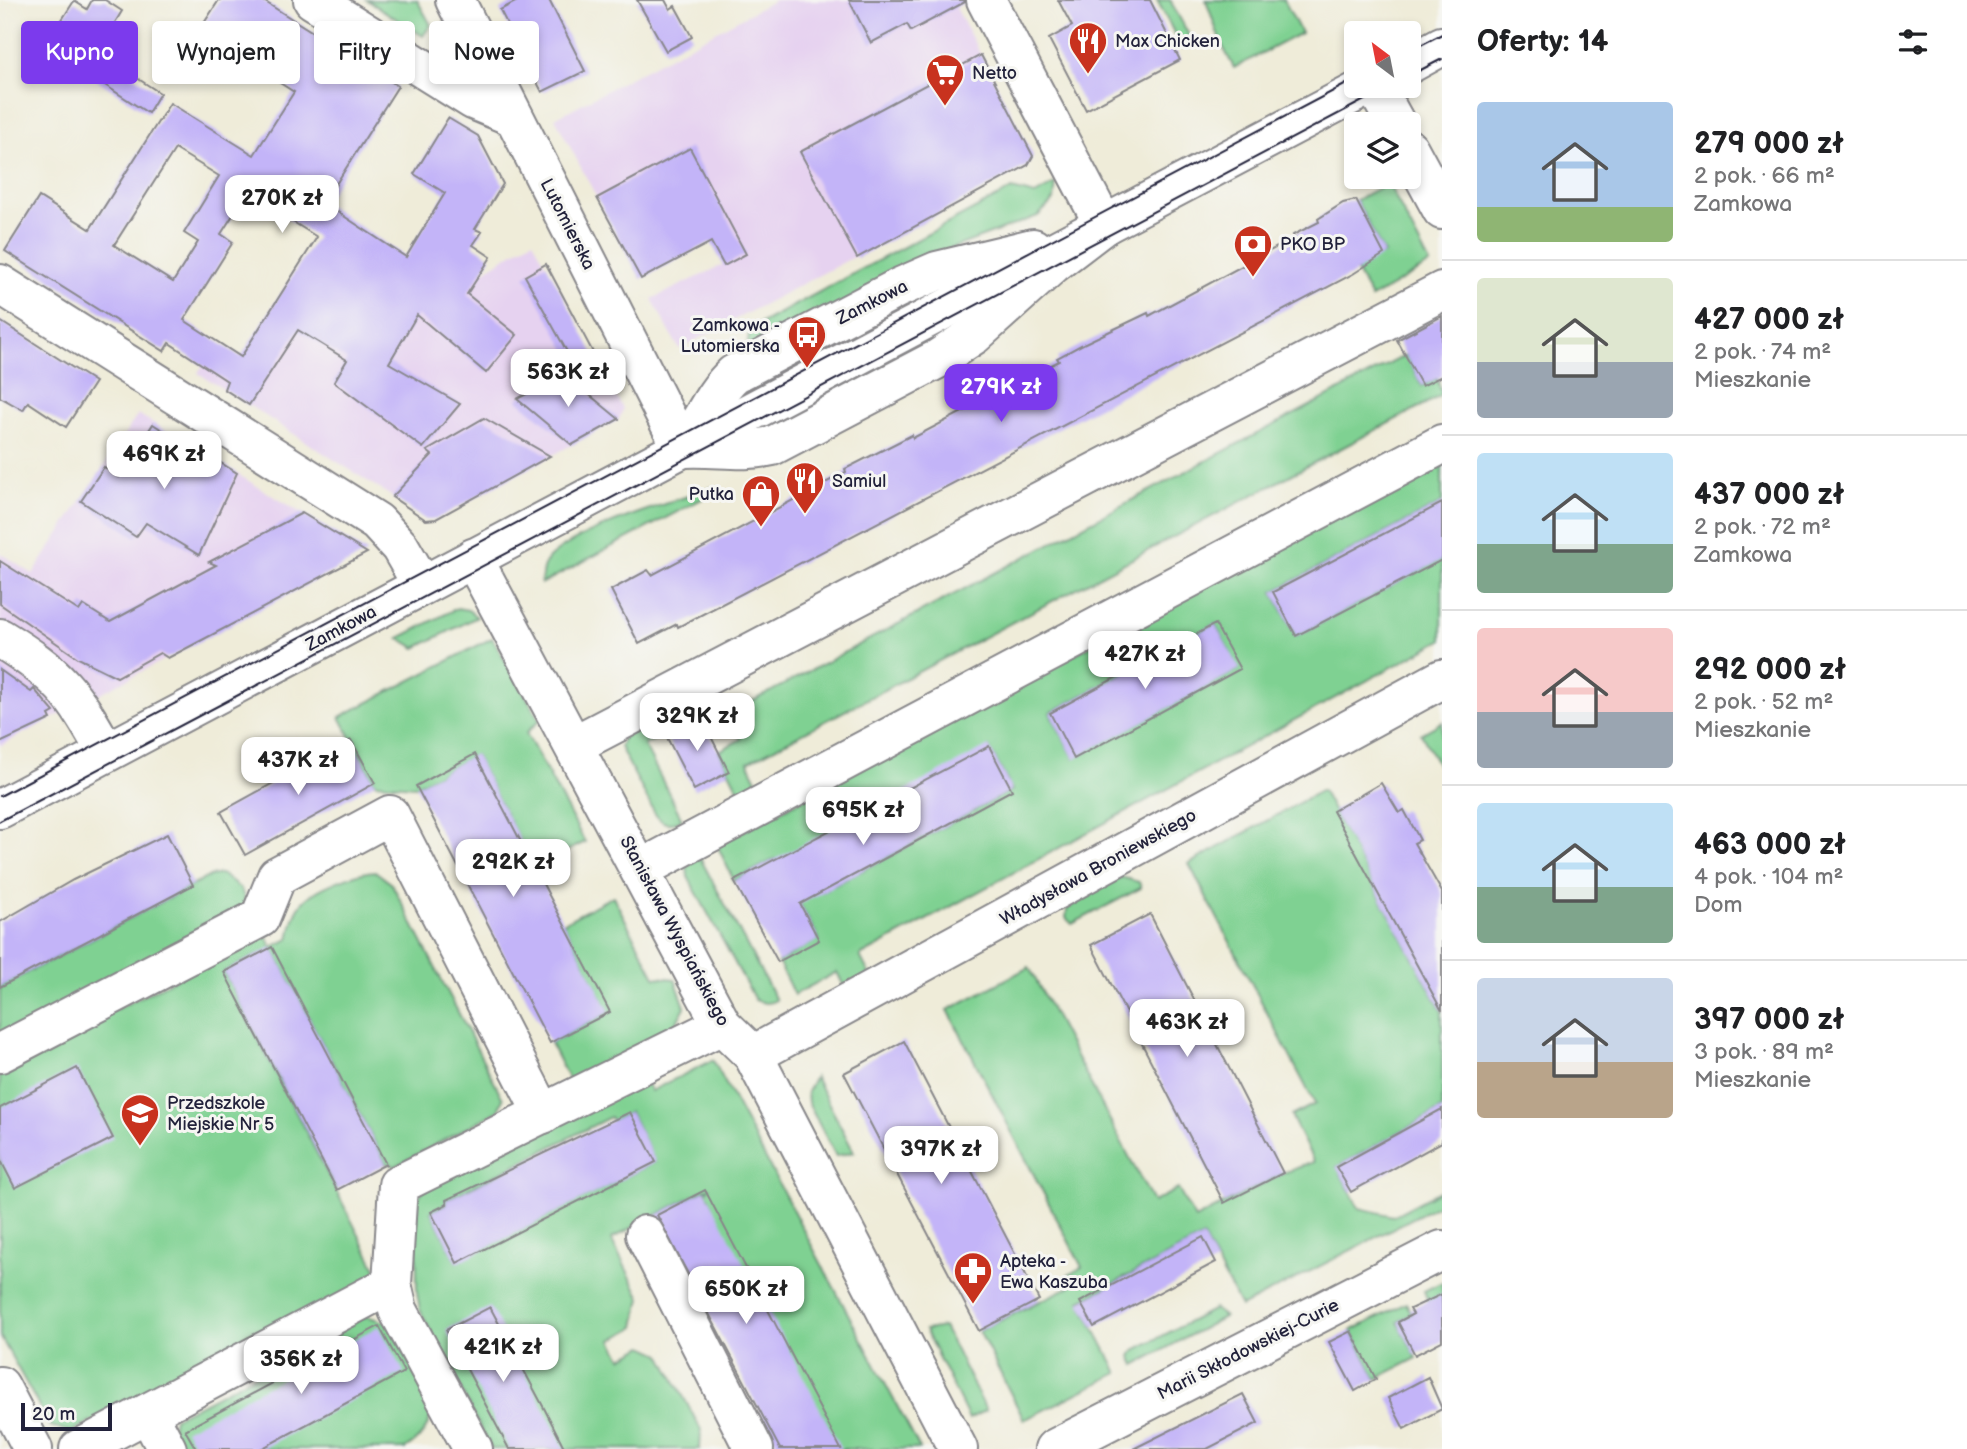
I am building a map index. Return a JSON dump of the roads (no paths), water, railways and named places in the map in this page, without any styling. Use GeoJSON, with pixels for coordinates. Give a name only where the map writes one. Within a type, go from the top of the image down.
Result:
{"type":"FeatureCollection","features":[{"type":"Feature","properties":{"kind":"street"},"geometry":{"type":"LineString","coordinates":[[313,0],[472,100],[514,117]]}},
{"type":"Feature","properties":{"kind":"street","name":"Lutomierska"},"geometry":{"type":"LineString","coordinates":[[454,0],[682,448]]}},
{"type":"Feature","properties":{"kind":"street"},"geometry":{"type":"LineString","coordinates":[[986,0],[1104,225]]}},
{"type":"Feature","properties":{"kind":"street"},"geometry":{"type":"LineString","coordinates":[[1421,57],[1442,46]]}},
{"type":"Feature","properties":{"kind":"street","name":"Zamkowa"},"geometry":{"type":"LineString","coordinates":[[682,448],[699,426],[718,389],[734,374],[898,288],[937,271],[1040,247],[1104,225],[1345,98]]}},
{"type":"Feature","properties":{"kind":"street"},"geometry":{"type":"LineString","coordinates":[[1421,171],[1442,209]]}},
{"type":"Feature","properties":{"kind":"street","name":"Zamkowa"},"geometry":{"type":"LineString","coordinates":[[0,809],[682,448],[709,446],[750,452],[772,446],[936,360],[974,335],[1053,264],[1104,225]]}},
{"type":"Feature","properties":{"kind":"street"},"geometry":{"type":"LineString","coordinates":[[0,285],[377,522],[400,547],[422,586]]}},
{"type":"Feature","properties":{"kind":"street"},"geometry":{"type":"LineString","coordinates":[[575,745],[1442,290]]}},
{"type":"Feature","properties":{"kind":"street"},"geometry":{"type":"LineString","coordinates":[[640,869],[1442,444]]}},
{"type":"Feature","properties":{"kind":"street","name":"Stanisława Wyspiańskiego"},"geometry":{"type":"LineString","coordinates":[[473,558],[722,1025],[753,1055],[958,1449]]}},
{"type":"Feature","properties":{"kind":"street"},"geometry":{"type":"LineString","coordinates":[[0,638],[36,660],[63,683],[83,710],[106,752]]}},
{"type":"Feature","properties":{"kind":"street","name":"Władysława Broniewskiego"},"geometry":{"type":"LineString","coordinates":[[753,1055],[1442,679]]}},
{"type":"Feature","properties":{"kind":"street"},"geometry":{"type":"LineString","coordinates":[[0,1053],[260,918],[277,876],[390,815],[543,1114]]}},
{"type":"Feature","properties":{"kind":"street"},"geometry":{"type":"LineString","coordinates":[[473,1449],[398,1310],[392,1284],[398,1185],[722,1025]]}},
{"type":"Feature","properties":{"kind":"street"},"geometry":{"type":"LineString","coordinates":[[645,1235],[754,1449]]}},
{"type":"Feature","properties":{"kind":"street","name":"Marii Skłodowskiej-Curie"},"geometry":{"type":"LineString","coordinates":[[1054,1449],[1442,1250]]}},
{"type":"Feature","properties":{"kind":"street"},"geometry":{"type":"LineString","coordinates":[[79,1449],[392,1284]]}},
{"type":"Feature","properties":{"kind":"street"},"geometry":{"type":"LineString","coordinates":[[0,1386],[33,1449]]}},
{"type":"Feature","properties":{"kind":"street"},"geometry":{"type":"LineString","coordinates":[[148,1413],[167,1449]]}},
{"type":"Feature","properties":{"kind":"tram line"},"geometry":{"type":"LineString","coordinates":[[1421,45],[1442,34]]}},
{"type":"Feature","properties":{"kind":"tram line"},"geometry":{"type":"LineString","coordinates":[[1421,70],[1442,59]]}},
{"type":"Feature","properties":{"kind":"tram line"},"geometry":{"type":"LineString","coordinates":[[0,796],[1344,85]]}},
{"type":"Feature","properties":{"kind":"tram line"},"geometry":{"type":"LineString","coordinates":[[0,821],[1368,98]]}},
{"type":"Feature","properties":{"kind":"place","name":"Max Chicken"},"geometry":{"type":"Point","coordinates":[1088,75]}},
{"type":"Feature","properties":{"kind":"place","name":"Netto"},"geometry":{"type":"Point","coordinates":[945,107]}},
{"type":"Feature","properties":{"kind":"place","name":"PKO BP"},"geometry":{"type":"Point","coordinates":[1253,278]}},
{"type":"Feature","properties":{"kind":"place","name":"Zamkowa - Lutomierska"},"geometry":{"type":"Point","coordinates":[807,369]}},
{"type":"Feature","properties":{"kind":"place","name":"Samiul"},"geometry":{"type":"Point","coordinates":[805,515]}},
{"type":"Feature","properties":{"kind":"place","name":"Putka"},"geometry":{"type":"Point","coordinates":[761,528]}},
{"type":"Feature","properties":{"kind":"place","name":"Przedszkole Miejskie Nr 5"},"geometry":{"type":"Point","coordinates":[140,1147]}},
{"type":"Feature","properties":{"kind":"place","name":"Apteka - Ewa Kaszuba"},"geometry":{"type":"Point","coordinates":[973,1305]}}]}
